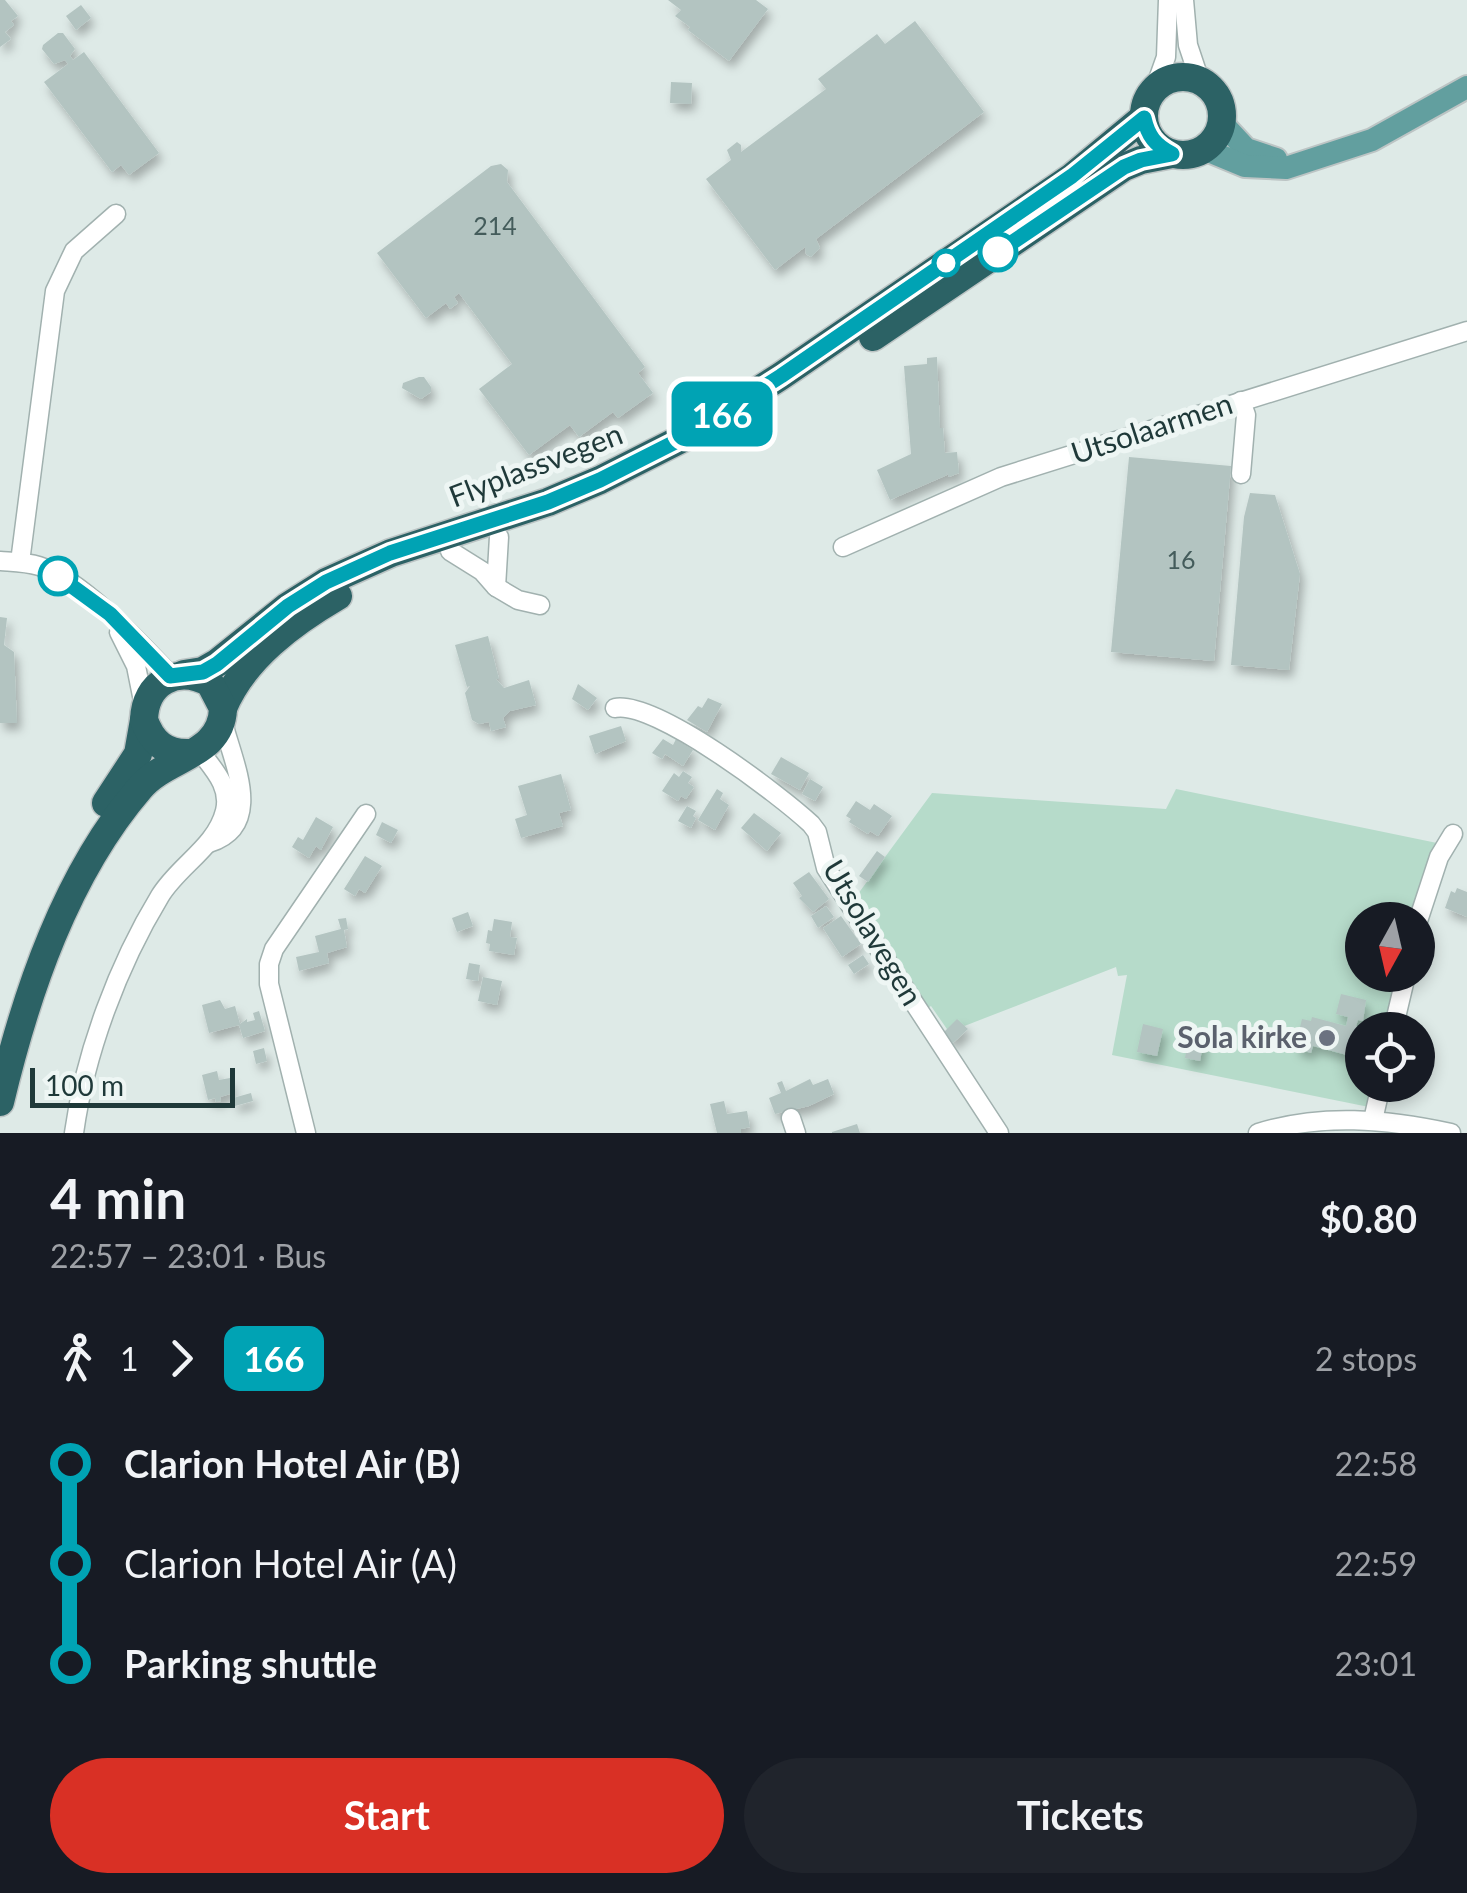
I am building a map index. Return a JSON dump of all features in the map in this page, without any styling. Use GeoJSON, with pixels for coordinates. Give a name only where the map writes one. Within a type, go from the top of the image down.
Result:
{"type":"FeatureCollection","features":[{"type":"Feature","properties":{"kind":"highway"},"geometry":{"type":"LineString","coordinates":[[1184,77],[1200,81],[1213,91],[1220,106],[1221,122],[1216,137],[1204,149],[1172,154],[1148,134],[1146,102],[1155,88],[1168,80],[1184,77]]}},
{"type":"Feature","properties":{"kind":"highway","name":"Flyplassvegen"},"geometry":{"type":"LineString","coordinates":[[0,1029],[49,899],[94,820],[132,765],[141,743],[150,693],[177,675],[203,672],[217,664],[288,606],[326,582],[390,553],[548,502],[689,435],[794,368],[1058,186],[1144,118]]}},
{"type":"Feature","properties":{"kind":"highway","name":"Flyplassvegen"},"geometry":{"type":"LineString","coordinates":[[0,1102],[31,992],[66,907],[88,867],[140,787],[164,767],[218,734],[234,682],[297,623],[362,584],[604,497],[696,452],[748,421],[1107,178],[1141,160],[1172,154]]}},
{"type":"Feature","properties":{"kind":"highway"},"geometry":{"type":"LineString","coordinates":[[177,675],[210,684],[223,715]]}},
{"type":"Feature","properties":{"kind":"highway"},"geometry":{"type":"LineString","coordinates":[[144,713],[158,744],[169,751],[194,752]]}},
{"type":"Feature","properties":{"kind":"main road"},"geometry":{"type":"LineString","coordinates":[[1204,149],[1245,166],[1286,168],[1372,140],[1465,85]]}},
{"type":"Feature","properties":{"kind":"main road"},"geometry":{"type":"LineString","coordinates":[[1221,122],[1246,149],[1263,157],[1304,162]]}},
{"type":"Feature","properties":{"kind":"street"},"geometry":{"type":"LineString","coordinates":[[1155,88],[1166,57],[1168,0]]}},
{"type":"Feature","properties":{"kind":"street"},"geometry":{"type":"LineString","coordinates":[[1184,0],[1188,45],[1200,81]]}},
{"type":"Feature","properties":{"kind":"street"},"geometry":{"type":"LineString","coordinates":[[20,562],[55,291],[74,251],[116,214]]}},
{"type":"Feature","properties":{"kind":"street","name":"Utsolaarmen"},"geometry":{"type":"LineString","coordinates":[[843,547],[1000,477],[1467,331]]}},
{"type":"Feature","properties":{"kind":"street"},"geometry":{"type":"LineString","coordinates":[[1241,401],[1246,416],[1241,474]]}},
{"type":"Feature","properties":{"kind":"street"},"geometry":{"type":"LineString","coordinates":[[496,587],[499,537]]}},
{"type":"Feature","properties":{"kind":"street"},"geometry":{"type":"LineString","coordinates":[[450,551],[482,571],[496,587],[518,600],[540,605]]}},
{"type":"Feature","properties":{"kind":"street"},"geometry":{"type":"LineString","coordinates":[[0,561],[49,570],[110,614],[177,675]]}},
{"type":"Feature","properties":{"kind":"street"},"geometry":{"type":"LineString","coordinates":[[110,614],[136,666],[144,713]]}},
{"type":"Feature","properties":{"kind":"street","name":"Utsolavegen"},"geometry":{"type":"LineString","coordinates":[[615,708],[633,707],[695,740],[764,783],[811,824],[817,832],[826,868],[999,1133]]}},
{"type":"Feature","properties":{"kind":"street"},"geometry":{"type":"LineString","coordinates":[[209,843],[222,839],[242,813],[241,785],[223,715]]}},
{"type":"Feature","properties":{"kind":"street"},"geometry":{"type":"LineString","coordinates":[[74,1133],[93,1056],[128,960],[167,886],[209,843],[225,810],[226,790],[194,752]]}},
{"type":"Feature","properties":{"kind":"street"},"geometry":{"type":"LineString","coordinates":[[306,1133],[274,1003],[270,964],[286,928],[366,814]]}},
{"type":"Feature","properties":{"kind":"street"},"geometry":{"type":"LineString","coordinates":[[1424,902],[1453,834]]}},
{"type":"Feature","properties":{"kind":"street"},"geometry":{"type":"LineString","coordinates":[[1374,1120],[1378,1102]]}},
{"type":"Feature","properties":{"kind":"street"},"geometry":{"type":"LineString","coordinates":[[1258,1133],[1308,1121],[1374,1120],[1450,1133]]}},
{"type":"Feature","properties":{"kind":"green space"},"geometry":{"type":"Polygon","coordinates":[[[1176,789],[1437,843],[1415,902],[1345,902],[1345,992],[1393,992],[1389,1012],[1345,1012],[1345,1102],[1370,1102],[1369,1107],[1112,1055],[1127,975],[1118,976],[1116,967],[949,1032],[931,1006],[926,1009],[855,898],[932,793],[1166,809],[1176,789]]]}},
{"type":"Feature","properties":{"kind":"building"},"geometry":{"type":"Polygon","coordinates":[[[0,0],[5,0],[18,16],[5,32],[11,39],[0,47],[0,0]]]}},
{"type":"Feature","properties":{"kind":"building"},"geometry":{"type":"Polygon","coordinates":[[[668,0],[756,0],[768,9],[729,61],[688,30],[690,27],[675,16],[681,10],[668,0]]]}},
{"type":"Feature","properties":{"kind":"building"},"geometry":{"type":"Polygon","coordinates":[[[81,5],[91,18],[76,30],[66,16],[81,5]]]}},
{"type":"Feature","properties":{"kind":"building"},"geometry":{"type":"Polygon","coordinates":[[[915,21],[984,112],[816,239],[820,248],[811,257],[805,247],[775,270],[706,179],[731,160],[727,150],[737,142],[741,152],[826,89],[818,79],[877,34],[885,44],[915,21]]]}},
{"type":"Feature","properties":{"kind":"building"},"geometry":{"type":"Polygon","coordinates":[[[58,33],[63,33],[75,49],[70,56],[73,60],[84,52],[159,153],[129,175],[121,165],[112,172],[44,82],[68,64],[65,60],[54,64],[42,49],[58,33]]]}},
{"type":"Feature","properties":{"kind":"building"},"geometry":{"type":"Polygon","coordinates":[[[671,82],[692,83],[691,104],[670,103],[671,82]]]}},
{"type":"Feature","properties":{"kind":"building"},"geometry":{"type":"Polygon","coordinates":[[[501,164],[508,170],[507,182],[645,367],[638,373],[653,393],[618,418],[613,412],[579,437],[570,425],[529,455],[479,389],[512,364],[459,293],[454,297],[458,303],[450,309],[446,303],[426,318],[377,253],[491,166],[501,164]]]}},
{"type":"Feature","properties":{"kind":"building"},"geometry":{"type":"Polygon","coordinates":[[[937,357],[940,428],[945,453],[957,452],[959,473],[949,477],[946,471],[947,475],[890,500],[877,470],[911,454],[904,366],[927,364],[927,358],[937,357]]]}},
{"type":"Feature","properties":{"kind":"building"},"geometry":{"type":"Polygon","coordinates":[[[424,377],[431,387],[431,392],[421,399],[402,388],[403,383],[424,377]]]}},
{"type":"Feature","properties":{"kind":"building"},"geometry":{"type":"Polygon","coordinates":[[[1129,457],[1231,466],[1214,661],[1111,652],[1129,457]]]}},
{"type":"Feature","properties":{"kind":"building"},"geometry":{"type":"Polygon","coordinates":[[[1250,493],[1275,495],[1300,574],[1289,670],[1231,665],[1244,517],[1250,493]]]}},
{"type":"Feature","properties":{"kind":"building"},"geometry":{"type":"Polygon","coordinates":[[[0,617],[7,618],[4,645],[14,652],[17,723],[0,723],[0,617]]]}},
{"type":"Feature","properties":{"kind":"building"},"geometry":{"type":"Polygon","coordinates":[[[488,636],[496,679],[504,688],[529,680],[536,705],[510,711],[503,718],[506,727],[491,731],[489,722],[479,724],[472,720],[465,693],[470,686],[467,687],[455,645],[488,636]]]}},
{"type":"Feature","properties":{"kind":"building"},"geometry":{"type":"Polygon","coordinates":[[[578,684],[597,698],[588,710],[572,699],[578,684]]]}},
{"type":"Feature","properties":{"kind":"building"},"geometry":{"type":"Polygon","coordinates":[[[708,698],[722,704],[707,732],[687,720],[708,698]]]}},
{"type":"Feature","properties":{"kind":"building"},"geometry":{"type":"Polygon","coordinates":[[[621,726],[626,741],[595,754],[589,736],[621,726]]]}},
{"type":"Feature","properties":{"kind":"building"},"geometry":{"type":"Polygon","coordinates":[[[663,739],[673,745],[676,739],[693,750],[683,766],[665,754],[662,759],[652,753],[663,739]]]}},
{"type":"Feature","properties":{"kind":"building"},"geometry":{"type":"Polygon","coordinates":[[[781,757],[809,773],[800,790],[771,774],[781,757]]]}},
{"type":"Feature","properties":{"kind":"building"},"geometry":{"type":"Polygon","coordinates":[[[683,771],[692,777],[688,783],[694,787],[686,799],[681,796],[678,801],[662,791],[674,773],[679,777],[683,771]]]}},
{"type":"Feature","properties":{"kind":"building"},"geometry":{"type":"Polygon","coordinates":[[[561,774],[571,810],[559,813],[563,826],[521,838],[515,819],[527,815],[518,786],[561,774]]]}},
{"type":"Feature","properties":{"kind":"building"},"geometry":{"type":"Polygon","coordinates":[[[810,779],[823,787],[815,801],[802,794],[810,779]]]}},
{"type":"Feature","properties":{"kind":"building"},"geometry":{"type":"Polygon","coordinates":[[[717,789],[723,793],[720,799],[729,805],[715,830],[698,820],[717,789]]]}},
{"type":"Feature","properties":{"kind":"building"},"geometry":{"type":"Polygon","coordinates":[[[856,801],[870,810],[874,804],[892,816],[878,836],[849,822],[851,819],[846,816],[856,801]]]}},
{"type":"Feature","properties":{"kind":"building"},"geometry":{"type":"Polygon","coordinates":[[[687,806],[696,811],[691,828],[678,821],[687,806]]]}},
{"type":"Feature","properties":{"kind":"building"},"geometry":{"type":"Polygon","coordinates":[[[754,813],[781,833],[767,851],[741,828],[754,813]]]}},
{"type":"Feature","properties":{"kind":"building"},"geometry":{"type":"Polygon","coordinates":[[[316,817],[333,827],[321,850],[316,846],[309,858],[292,847],[298,837],[303,840],[316,817]]]}},
{"type":"Feature","properties":{"kind":"building"},"geometry":{"type":"Polygon","coordinates":[[[382,822],[398,830],[391,843],[376,835],[382,822]]]}},
{"type":"Feature","properties":{"kind":"building"},"geometry":{"type":"Polygon","coordinates":[[[877,851],[885,857],[868,882],[859,876],[877,851]]]}},
{"type":"Feature","properties":{"kind":"building"},"geometry":{"type":"Polygon","coordinates":[[[365,856],[382,866],[365,893],[359,889],[355,896],[344,889],[365,856]]]}},
{"type":"Feature","properties":{"kind":"building"},"geometry":{"type":"Polygon","coordinates":[[[809,872],[829,899],[813,912],[799,898],[802,896],[793,883],[809,872]]]}},
{"type":"Feature","properties":{"kind":"building"},"geometry":{"type":"Polygon","coordinates":[[[1457,888],[1467,892],[1467,917],[1445,908],[1451,891],[1455,893],[1457,888]]]}},
{"type":"Feature","properties":{"kind":"building"},"geometry":{"type":"Polygon","coordinates":[[[826,906],[834,917],[818,928],[811,916],[826,906]]]}},
{"type":"Feature","properties":{"kind":"building"},"geometry":{"type":"Polygon","coordinates":[[[468,912],[473,926],[457,932],[452,918],[468,912]]]}},
{"type":"Feature","properties":{"kind":"building"},"geometry":{"type":"Polygon","coordinates":[[[841,916],[861,944],[842,957],[823,928],[841,916]]]}},
{"type":"Feature","properties":{"kind":"building"},"geometry":{"type":"Polygon","coordinates":[[[346,918],[347,947],[327,953],[329,963],[299,971],[296,957],[319,952],[315,936],[341,929],[338,919],[346,918]]]}},
{"type":"Feature","properties":{"kind":"building"},"geometry":{"type":"Polygon","coordinates":[[[494,919],[512,922],[510,937],[517,938],[514,955],[489,951],[488,930],[492,931],[494,919]]]}},
{"type":"Feature","properties":{"kind":"building"},"geometry":{"type":"Polygon","coordinates":[[[863,955],[869,964],[854,974],[848,965],[863,955]]]}},
{"type":"Feature","properties":{"kind":"building"},"geometry":{"type":"Polygon","coordinates":[[[469,963],[480,965],[478,981],[466,979],[469,963]]]}},
{"type":"Feature","properties":{"kind":"building"},"geometry":{"type":"Polygon","coordinates":[[[483,977],[502,981],[497,1005],[478,1001],[483,977]]]}},
{"type":"Feature","properties":{"kind":"building","name":"Sola kirke"},"geometry":{"type":"Polygon","coordinates":[[[1341,994],[1366,1000],[1364,1012],[1336,1014],[1341,994]]]}},
{"type":"Feature","properties":{"kind":"building"},"geometry":{"type":"Polygon","coordinates":[[[220,1000],[225,1009],[235,1006],[240,1024],[247,1019],[255,1020],[253,1013],[259,1011],[265,1031],[243,1038],[239,1025],[209,1033],[202,1005],[220,1000]]]}},
{"type":"Feature","properties":{"kind":"building","name":"Sola kirke"},"geometry":{"type":"Polygon","coordinates":[[[1312,1017],[1345,1026],[1345,1054],[1313,1046],[1311,1053],[1295,1048],[1302,1019],[1311,1021],[1312,1017]]]}},
{"type":"Feature","properties":{"kind":"building"},"geometry":{"type":"Polygon","coordinates":[[[957,1019],[968,1029],[953,1043],[943,1033],[957,1019]]]}},
{"type":"Feature","properties":{"kind":"building"},"geometry":{"type":"Polygon","coordinates":[[[1143,1024],[1163,1029],[1157,1056],[1137,1052],[1143,1024]]]}},
{"type":"Feature","properties":{"kind":"building"},"geometry":{"type":"Polygon","coordinates":[[[1190,1030],[1205,1033],[1200,1061],[1185,1058],[1190,1030]]]}},
{"type":"Feature","properties":{"kind":"building"},"geometry":{"type":"Polygon","coordinates":[[[264,1048],[267,1061],[256,1064],[253,1051],[264,1048]]]}},
{"type":"Feature","properties":{"kind":"building"},"geometry":{"type":"Polygon","coordinates":[[[217,1071],[219,1080],[230,1078],[233,1093],[216,1102],[215,1098],[208,1100],[202,1075],[217,1071]]]}},
{"type":"Feature","properties":{"kind":"building"},"geometry":{"type":"Polygon","coordinates":[[[810,1079],[813,1085],[828,1079],[834,1094],[809,1106],[775,1114],[769,1098],[781,1093],[777,1083],[782,1081],[786,1091],[810,1079]]]}},
{"type":"Feature","properties":{"kind":"building"},"geometry":{"type":"Polygon","coordinates":[[[251,1093],[253,1101],[235,1106],[233,1098],[251,1093]]]}},
{"type":"Feature","properties":{"kind":"building"},"geometry":{"type":"Polygon","coordinates":[[[724,1101],[727,1114],[747,1111],[750,1127],[741,1129],[741,1133],[717,1133],[710,1104],[724,1101]]]}},
{"type":"Feature","properties":{"kind":"building"},"geometry":{"type":"Polygon","coordinates":[[[857,1124],[860,1133],[832,1133],[832,1132],[857,1124]]]}},
{"type":"Feature","properties":{"kind":"bus line","name":"166"},"geometry":{"type":"LineString","coordinates":[[58,576],[110,614],[170,676],[203,672],[288,606],[326,582],[390,553],[548,502],[689,435],[1072,176],[1144,118],[1148,134],[1172,154],[1124,167],[998,252]]}},
{"type":"Feature","properties":{"kind":"place","name":"Sola kirke"},"geometry":{"type":"Point","coordinates":[1327,1038]}}]}
